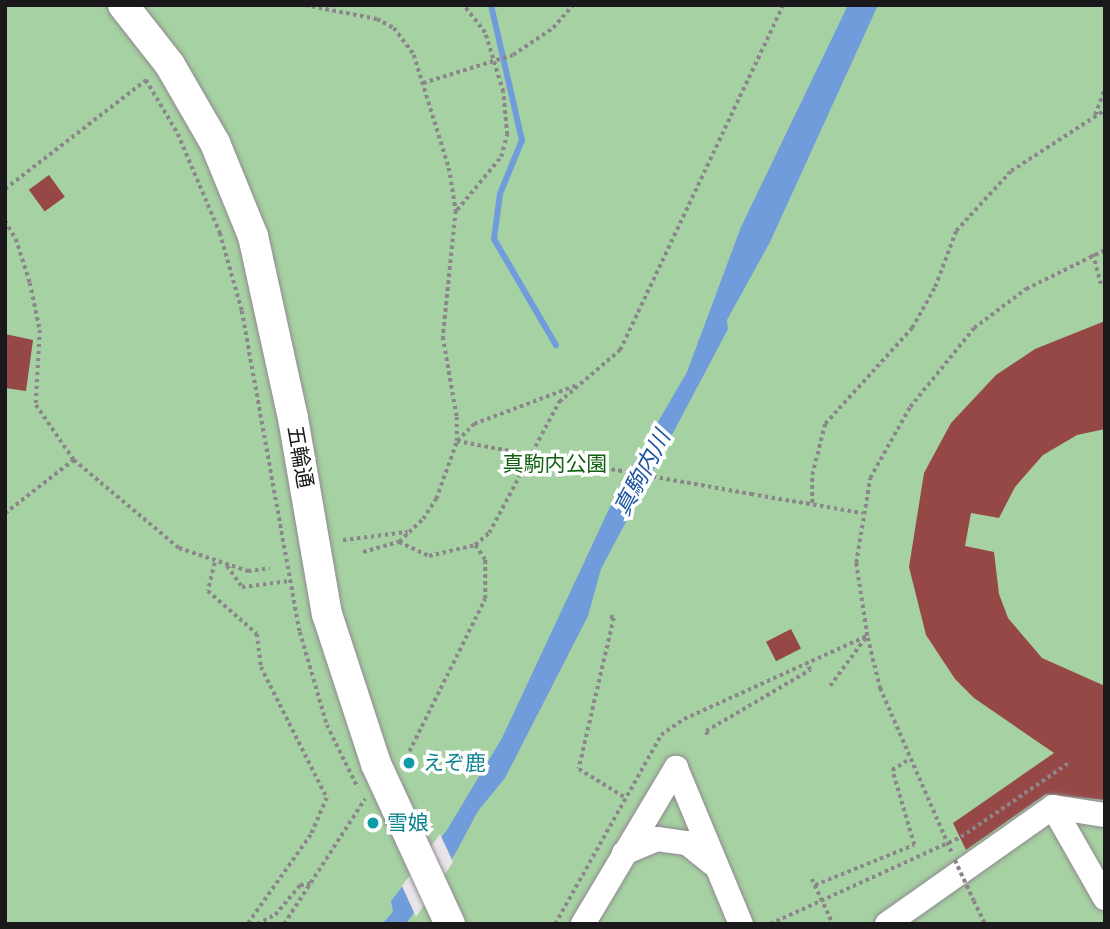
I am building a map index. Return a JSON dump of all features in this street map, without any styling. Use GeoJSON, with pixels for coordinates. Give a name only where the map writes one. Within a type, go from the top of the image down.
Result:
{"type":"FeatureCollection","features":[{"type":"Feature","properties":{"kind":"main road","name":"五輪通"},"geometry":{"type":"LineString","coordinates":[[123,5],[170,65],[215,143],[253,236],[293,418],[327,614],[358,713],[376,800],[450,924]]}},
{"type":"Feature","properties":{"kind":"lane"},"geometry":{"type":"LineString","coordinates":[[583,924],[676,768],[713,864],[739,919]]}},
{"type":"Feature","properties":{"kind":"lane"},"geometry":{"type":"LineString","coordinates":[[1054,807],[1105,898]]}},
{"type":"Feature","properties":{"kind":"lane"},"geometry":{"type":"LineString","coordinates":[[887,924],[1054,807],[1105,815]]}},
{"type":"Feature","properties":{"kind":"lane"},"geometry":{"type":"LineString","coordinates":[[624,853],[657,839],[687,843],[713,864]]}},
{"type":"Feature","properties":{"kind":"path"},"geometry":{"type":"LineString","coordinates":[[305,5],[377,19],[394,28],[414,55],[449,168],[456,211],[443,337],[457,417],[457,441],[436,499],[411,532],[399,542],[363,552]]}},
{"type":"Feature","properties":{"kind":"path"},"geometry":{"type":"LineString","coordinates":[[456,211],[506,147],[503,92],[495,62],[485,33],[463,5]]}},
{"type":"Feature","properties":{"kind":"path"},"geometry":{"type":"LineString","coordinates":[[423,83],[513,55],[553,29],[573,5]]}},
{"type":"Feature","properties":{"kind":"path"},"geometry":{"type":"LineString","coordinates":[[399,542],[429,556],[475,545],[489,533],[559,402],[620,350],[783,5]]}},
{"type":"Feature","properties":{"kind":"path"},"geometry":{"type":"LineString","coordinates":[[5,189],[146,80],[178,134],[220,233],[242,311],[290,581],[327,725],[376,800],[284,924]]}},
{"type":"Feature","properties":{"kind":"path"},"geometry":{"type":"LineString","coordinates":[[1094,117],[1105,88]]}},
{"type":"Feature","properties":{"kind":"path"},"geometry":{"type":"LineString","coordinates":[[812,503],[812,475],[825,425],[912,328],[935,287],[956,231],[1011,171],[1105,110]]}},
{"type":"Feature","properties":{"kind":"path"},"geometry":{"type":"LineString","coordinates":[[5,220],[30,283],[40,330],[36,405],[74,460],[150,527],[179,548],[215,563],[248,571],[270,568]]}},
{"type":"Feature","properties":{"kind":"path"},"geometry":{"type":"LineString","coordinates":[[985,924],[908,760],[880,689],[867,636],[856,563],[863,513],[880,454],[954,348],[1026,289],[1105,250]]}},
{"type":"Feature","properties":{"kind":"path"},"geometry":{"type":"LineString","coordinates":[[1093,254],[1101,284]]}},
{"type":"Feature","properties":{"kind":"path"},"geometry":{"type":"LineString","coordinates":[[457,441],[485,418],[579,385]]}},
{"type":"Feature","properties":{"kind":"path"},"geometry":{"type":"LineString","coordinates":[[457,441],[863,513]]}},
{"type":"Feature","properties":{"kind":"path"},"geometry":{"type":"LineString","coordinates":[[5,514],[74,460]]}},
{"type":"Feature","properties":{"kind":"path"},"geometry":{"type":"LineString","coordinates":[[343,540],[411,532]]}},
{"type":"Feature","properties":{"kind":"path"},"geometry":{"type":"LineString","coordinates":[[402,766],[485,599],[485,560],[475,545]]}},
{"type":"Feature","properties":{"kind":"path"},"geometry":{"type":"LineString","coordinates":[[215,563],[208,591],[257,634],[261,667],[327,798],[311,835],[248,924]]}},
{"type":"Feature","properties":{"kind":"path"},"geometry":{"type":"LineString","coordinates":[[227,566],[242,587],[290,581]]}},
{"type":"Feature","properties":{"kind":"path"},"geometry":{"type":"LineString","coordinates":[[610,616],[614,618],[579,769],[626,798]]}},
{"type":"Feature","properties":{"kind":"path"},"geometry":{"type":"LineString","coordinates":[[830,686],[867,636]]}},
{"type":"Feature","properties":{"kind":"path"},"geometry":{"type":"LineString","coordinates":[[707,735],[706,731],[810,670],[806,662]]}},
{"type":"Feature","properties":{"kind":"path"},"geometry":{"type":"LineString","coordinates":[[815,885],[914,845],[892,770],[908,760]]}},
{"type":"Feature","properties":{"kind":"path"},"geometry":{"type":"LineString","coordinates":[[770,924],[947,844],[1070,762]]}},
{"type":"Feature","properties":{"kind":"path"},"geometry":{"type":"LineString","coordinates":[[812,879],[833,924]]}},
{"type":"Feature","properties":{"kind":"path"},"geometry":{"type":"LineString","coordinates":[[257,924],[275,915],[300,884],[313,883]]}},
{"type":"Feature","properties":{"kind":"green space","name":"真駒内公園"},"geometry":{"type":"Polygon","coordinates":[[[5,5],[1105,5],[1105,924],[5,924],[5,5]]]}},
{"type":"Feature","properties":{"kind":"water","name":"真駒内川"},"geometry":{"type":"Polygon","coordinates":[[[848,5],[878,5],[770,242],[727,320],[728,329],[601,569],[588,616],[505,778],[478,811],[455,854],[406,924],[382,924],[393,912],[391,901],[447,830],[502,738],[616,494],[687,372],[741,227],[848,5]]]}},
{"type":"Feature","properties":{"kind":"pier"},"geometry":{"type":"Polygon","coordinates":[[[440,834],[453,862],[416,917],[402,886],[440,834]]]}},
{"type":"Feature","properties":{"kind":"building"},"geometry":{"type":"Polygon","coordinates":[[[49,175],[65,197],[45,212],[29,190],[49,175]]]}},
{"type":"Feature","properties":{"kind":"building"},"geometry":{"type":"Polygon","coordinates":[[[1105,321],[1105,429],[1077,435],[1043,455],[1015,487],[999,518],[971,513],[965,546],[994,552],[999,594],[1008,618],[1042,658],[1105,686],[1105,800],[1046,794],[966,850],[953,823],[1054,753],[974,698],[955,679],[926,635],[909,567],[924,473],[951,423],[996,375],[1035,349],[1105,321]]]}},
{"type":"Feature","properties":{"kind":"building"},"geometry":{"type":"Polygon","coordinates":[[[5,334],[33,340],[26,391],[5,388],[5,334]]]}},
{"type":"Feature","properties":{"kind":"building"},"geometry":{"type":"Polygon","coordinates":[[[791,629],[801,649],[776,661],[766,642],[791,629]]]}},
{"type":"Feature","properties":{"kind":"waterway"},"geometry":{"type":"LineString","coordinates":[[491,5],[522,140],[500,194],[494,239],[556,345]]}},
{"type":"Feature","properties":{"kind":"place","name":"えぞ鹿"},"geometry":{"type":"Point","coordinates":[409,763]}},
{"type":"Feature","properties":{"kind":"place","name":"雪娘"},"geometry":{"type":"Point","coordinates":[373,823]}}]}
